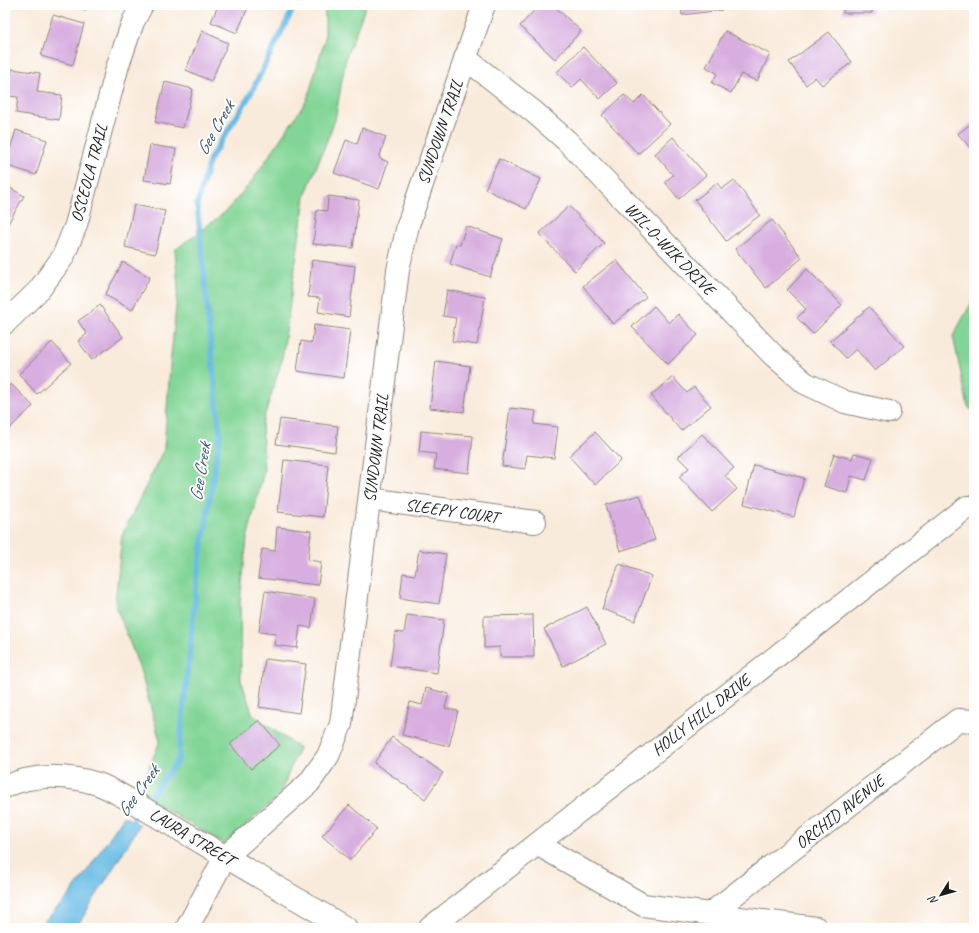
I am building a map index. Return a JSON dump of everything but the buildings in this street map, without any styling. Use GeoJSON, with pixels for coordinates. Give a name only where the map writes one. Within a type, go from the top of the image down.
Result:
{"type":"FeatureCollection","features":[{"type":"Feature","properties":{"kind":"street","name":"OSCEOLA TRAIL"},"geometry":{"type":"LineString","coordinates":[[5,323],[38,290],[63,257],[76,225],[118,65],[133,22],[142,5]]}},
{"type":"Feature","properties":{"kind":"street","name":"SUNDOWN TRAIL"},"geometry":{"type":"LineString","coordinates":[[225,857],[309,782],[328,756],[341,724],[398,270],[408,225],[484,5]]}},
{"type":"Feature","properties":{"kind":"street","name":"WIL-O-WIK DRIVE"},"geometry":{"type":"LineString","coordinates":[[465,58],[534,112],[567,141],[772,355],[805,383],[845,402],[889,412]]}},
{"type":"Feature","properties":{"kind":"street","name":"SLEEPY COURT"},"geometry":{"type":"LineString","coordinates":[[370,500],[535,522]]}},
{"type":"Feature","properties":{"kind":"street","name":"HOLLY HILL DRIVE"},"geometry":{"type":"LineString","coordinates":[[430,928],[967,506],[974,508]]}},
{"type":"Feature","properties":{"kind":"street","name":"ORCHID AVENUE"},"geometry":{"type":"LineString","coordinates":[[710,914],[958,720],[974,721]]}},
{"type":"Feature","properties":{"kind":"street","name":"LAURA STREET"},"geometry":{"type":"LineString","coordinates":[[7,789],[48,777],[73,778],[99,784],[133,802],[346,928]]}},
{"type":"Feature","properties":{"kind":"street"},"geometry":{"type":"LineString","coordinates":[[537,844],[643,906],[816,928]]}},
{"type":"Feature","properties":{"kind":"street"},"geometry":{"type":"LineString","coordinates":[[187,928],[225,857]]}},
{"type":"Feature","properties":{"kind":"green space"},"geometry":{"type":"Polygon","coordinates":[[[325,5],[366,5],[346,58],[335,120],[305,196],[282,360],[262,424],[264,471],[247,539],[240,602],[241,680],[253,715],[299,748],[279,796],[224,844],[138,793],[160,741],[140,669],[115,604],[122,535],[164,449],[178,287],[175,250],[224,213],[250,184],[307,100],[325,38],[325,5]]]}},
{"type":"Feature","properties":{"kind":"green space"},"geometry":{"type":"Polygon","coordinates":[[[974,298],[974,412],[968,407],[953,336],[974,298]]]}},
{"type":"Feature","properties":{"kind":"water"},"geometry":{"type":"Polygon","coordinates":[[[124,816],[140,825],[76,928],[37,928],[67,898],[124,816]]]}},
{"type":"Feature","properties":{"kind":"waterway","name":"Gee Creek"},"geometry":{"type":"LineString","coordinates":[[145,804],[178,760],[198,572],[220,435],[197,204],[210,159],[250,95],[295,5]]}},
{"type":"Feature","properties":{"kind":"waterway","name":"Gee Creek"},"geometry":{"type":"LineString","coordinates":[[128,827],[139,811]]}}]}
